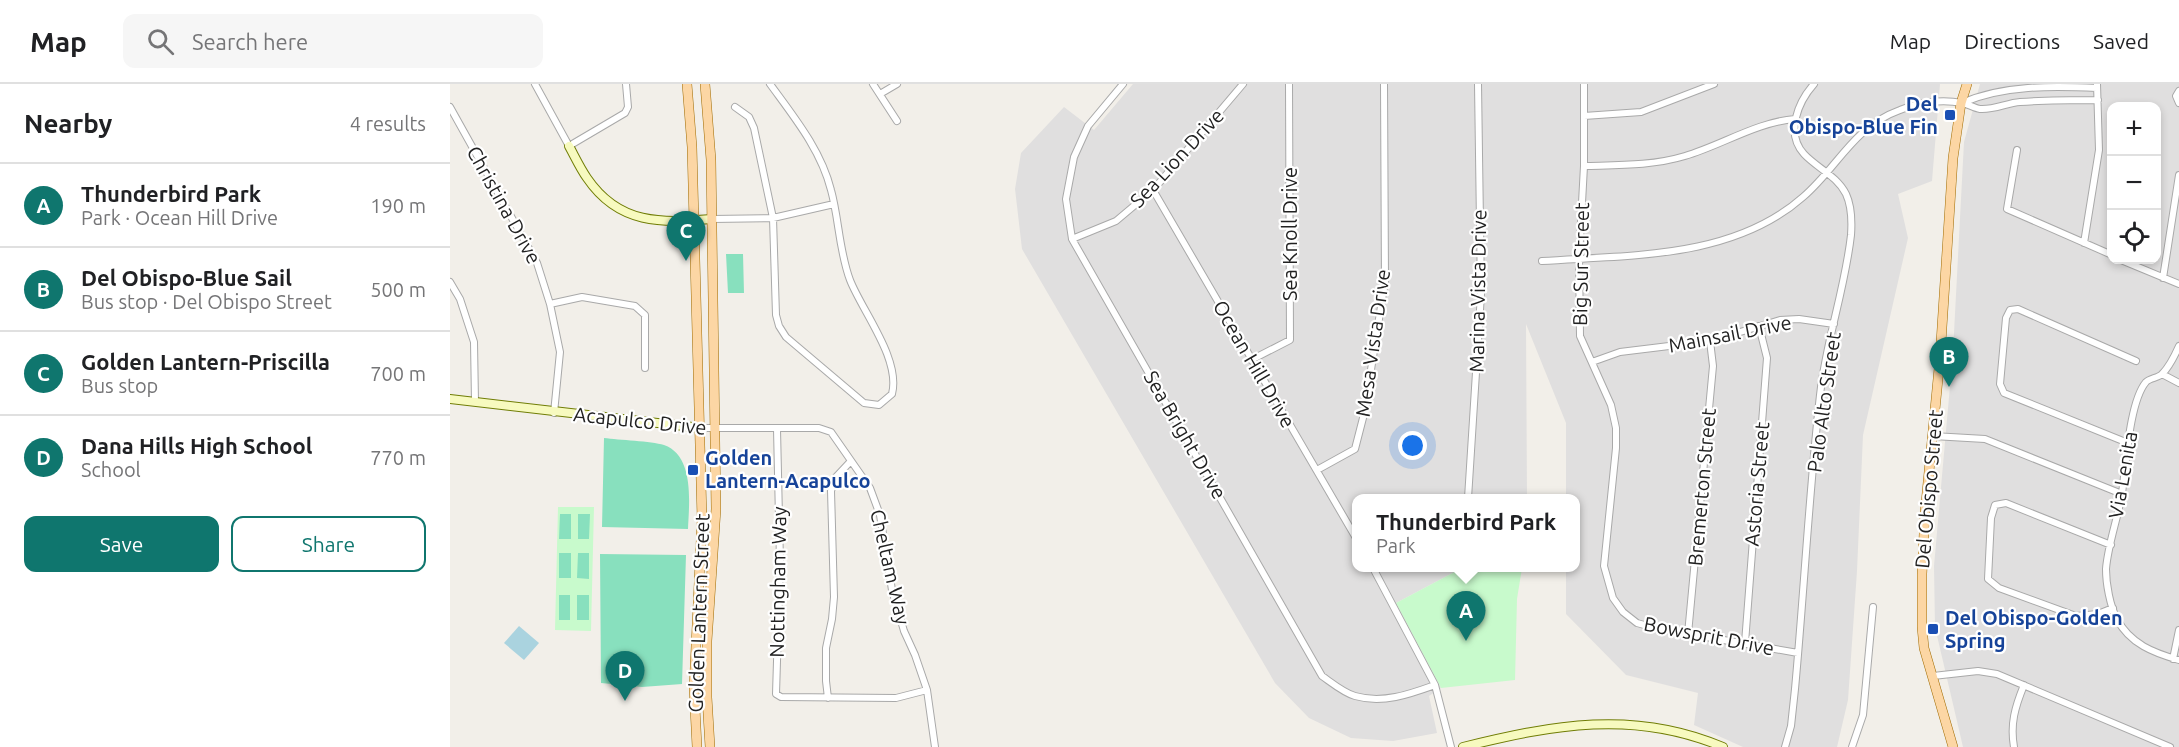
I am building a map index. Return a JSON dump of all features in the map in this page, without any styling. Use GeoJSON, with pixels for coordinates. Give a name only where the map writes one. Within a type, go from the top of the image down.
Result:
{"type":"FeatureCollection","features":[{"type":"Feature","properties":{"kind":"main road","name":"Golden Lantern Street"},"geometry":{"type":"LineString","coordinates":[[687,84],[692,147],[701,428],[702,541],[694,688],[697,747]]}},
{"type":"Feature","properties":{"kind":"main road","name":"Golden Lantern Street"},"geometry":{"type":"LineString","coordinates":[[705,84],[711,160],[715,543],[707,641],[710,747]]}},
{"type":"Feature","properties":{"kind":"main road","name":"Del Obispo Street"},"geometry":{"type":"LineString","coordinates":[[1953,747],[1924,648],[1922,602],[1925,513],[1933,436],[1953,158],[1961,103],[1967,84]]}},
{"type":"Feature","properties":{"kind":"street"},"geometry":{"type":"LineString","coordinates":[[535,84],[588,179],[622,211],[645,219],[670,222],[773,218],[834,204]]}},
{"type":"Feature","properties":{"kind":"street"},"geometry":{"type":"LineString","coordinates":[[569,146],[625,113],[628,98],[626,84]]}},
{"type":"Feature","properties":{"kind":"street"},"geometry":{"type":"LineString","coordinates":[[735,107],[749,117],[754,128],[773,218],[776,315],[779,326],[786,337],[864,403],[879,405],[889,399],[892,394],[893,383],[887,355],[849,276],[834,204],[824,171],[802,127],[770,84]]}},
{"type":"Feature","properties":{"kind":"street"},"geometry":{"type":"LineString","coordinates":[[873,84],[897,121]]}},
{"type":"Feature","properties":{"kind":"street"},"geometry":{"type":"LineString","coordinates":[[880,94],[897,84]]}},
{"type":"Feature","properties":{"kind":"street","name":"Sea Bright Drive"},"geometry":{"type":"LineString","coordinates":[[1123,84],[1088,126],[1074,157],[1066,199],[1072,238],[1322,676],[1354,696],[1374,699],[1400,698],[1436,685]]}},
{"type":"Feature","properties":{"kind":"street","name":"Sea Lion Drive"},"geometry":{"type":"LineString","coordinates":[[1072,238],[1116,221],[1153,190],[1243,84]]}},
{"type":"Feature","properties":{"kind":"street","name":"Sea Knoll Drive"},"geometry":{"type":"LineString","coordinates":[[1251,360],[1290,340],[1289,84]]}},
{"type":"Feature","properties":{"kind":"street","name":"Mesa Vista Drive"},"geometry":{"type":"LineString","coordinates":[[1317,470],[1355,450],[1364,414],[1385,281],[1384,84]]}},
{"type":"Feature","properties":{"kind":"street","name":"Marina Vista Drive"},"geometry":{"type":"LineString","coordinates":[[1468,494],[1481,294],[1478,84]]}},
{"type":"Feature","properties":{"kind":"street","name":"Big Sur Street"},"geometry":{"type":"LineString","coordinates":[[1584,84],[1580,336],[1611,405],[1616,428],[1617,448],[1604,566],[1612,598],[1623,612]]}},
{"type":"Feature","properties":{"kind":"street"},"geometry":{"type":"LineString","coordinates":[[1584,116],[1641,112],[1714,84]]}},
{"type":"Feature","properties":{"kind":"street"},"geometry":{"type":"LineString","coordinates":[[1584,166],[1652,164],[1685,157],[1775,121],[1795,119],[1804,94],[1814,84]]}},
{"type":"Feature","properties":{"kind":"street"},"geometry":{"type":"LineString","coordinates":[[1961,103],[1979,95],[2014,89],[2097,86],[2099,150],[2084,243]]}},
{"type":"Feature","properties":{"kind":"street"},"geometry":{"type":"LineString","coordinates":[[2179,91],[2176,96],[2179,103]]}},
{"type":"Feature","properties":{"kind":"street"},"geometry":{"type":"LineString","coordinates":[[1542,261],[1670,252],[1734,236],[1766,223],[1786,211],[1828,173],[1854,140],[1870,126],[1886,116],[1921,104],[1961,103],[1980,108],[1993,108],[2018,102],[2098,100]]}},
{"type":"Feature","properties":{"kind":"street","name":"Christina Drive"},"geometry":{"type":"LineString","coordinates":[[450,107],[537,263],[550,304],[560,352],[554,413]]}},
{"type":"Feature","properties":{"kind":"street","name":"Palo Alto Street"},"geometry":{"type":"LineString","coordinates":[[1785,747],[1791,726],[1820,393],[1849,251],[1852,218],[1847,195],[1828,173],[1803,153],[1798,146],[1795,119]]}},
{"type":"Feature","properties":{"kind":"street"},"geometry":{"type":"LineString","coordinates":[[2017,150],[2007,209],[2107,253]]}},
{"type":"Feature","properties":{"kind":"street"},"geometry":{"type":"LineString","coordinates":[[2163,278],[2179,175]]}},
{"type":"Feature","properties":{"kind":"street","name":"Ocean Hill Drive"},"geometry":{"type":"LineString","coordinates":[[1153,190],[1352,531]]}},
{"type":"Feature","properties":{"kind":"street"},"geometry":{"type":"LineString","coordinates":[[2130,264],[2179,284]]}},
{"type":"Feature","properties":{"kind":"street"},"geometry":{"type":"LineString","coordinates":[[450,282],[460,299],[474,342],[475,402]]}},
{"type":"Feature","properties":{"kind":"street"},"geometry":{"type":"LineString","coordinates":[[550,304],[582,297],[635,306],[645,315],[645,368]]}},
{"type":"Feature","properties":{"kind":"street"},"geometry":{"type":"LineString","coordinates":[[2128,443],[2004,393],[2000,384],[2006,318],[2010,310],[2018,309],[2136,361]]}},
{"type":"Feature","properties":{"kind":"street","name":"Mainsail Drive"},"geometry":{"type":"LineString","coordinates":[[1592,362],[1620,352],[1710,341],[1780,320],[1798,319],[1834,324]]}},
{"type":"Feature","properties":{"kind":"street","name":"Astoria Street"},"geometry":{"type":"LineString","coordinates":[[1744,643],[1767,358],[1759,326]]}},
{"type":"Feature","properties":{"kind":"street","name":"Bremerton Street"},"geometry":{"type":"LineString","coordinates":[[1688,634],[1713,366],[1710,341]]}},
{"type":"Feature","properties":{"kind":"street","name":"Via Lenita"},"geometry":{"type":"LineString","coordinates":[[2176,659],[2159,655],[2140,645],[2116,619],[2106,570],[2122,494],[2128,443],[2136,405],[2146,382],[2162,374],[2179,346]]}},
{"type":"Feature","properties":{"kind":"street"},"geometry":{"type":"LineString","coordinates":[[2162,374],[2179,383]]}},
{"type":"Feature","properties":{"kind":"street","name":"Acapulco Drive"},"geometry":{"type":"LineString","coordinates":[[450,399],[554,413],[701,428],[819,428],[831,432]]}},
{"type":"Feature","properties":{"kind":"street","name":"Nottingham Way"},"geometry":{"type":"LineString","coordinates":[[777,429],[780,562],[776,694],[780,697],[828,698]]}},
{"type":"Feature","properties":{"kind":"street","name":"Cheltam Way"},"geometry":{"type":"LineString","coordinates":[[831,432],[870,488],[880,515],[892,590],[904,631],[927,690],[934,747]]}},
{"type":"Feature","properties":{"kind":"street"},"geometry":{"type":"LineString","coordinates":[[1933,436],[1985,439],[2122,494]]}},
{"type":"Feature","properties":{"kind":"street"},"geometry":{"type":"LineString","coordinates":[[850,462],[835,478],[831,491],[834,597],[826,648],[828,698],[896,698],[927,690]]}},
{"type":"Feature","properties":{"kind":"street"},"geometry":{"type":"LineString","coordinates":[[2110,545],[2006,503],[1995,505],[1991,518],[1989,579],[1999,588],[2076,616],[2098,614],[2113,608]]}},
{"type":"Feature","properties":{"kind":"street"},"geometry":{"type":"LineString","coordinates":[[1376,572],[1436,685],[1451,747]]}},
{"type":"Feature","properties":{"kind":"street"},"geometry":{"type":"LineString","coordinates":[[1852,747],[1863,714],[1873,607]]}},
{"type":"Feature","properties":{"kind":"street","name":"Bowsprit Drive"},"geometry":{"type":"LineString","coordinates":[[1623,612],[1637,622],[1655,628],[1798,653]]}},
{"type":"Feature","properties":{"kind":"street"},"geometry":{"type":"LineString","coordinates":[[2176,659],[2179,630]]}},
{"type":"Feature","properties":{"kind":"street"},"geometry":{"type":"LineString","coordinates":[[1933,676],[1978,671],[1997,674],[2170,747]]}},
{"type":"Feature","properties":{"kind":"street"},"geometry":{"type":"LineString","coordinates":[[2014,747],[2013,711],[2024,685]]}},
{"type":"Feature","properties":{"kind":"street"},"geometry":{"type":"LineString","coordinates":[[1462,747],[1527,731],[1588,723],[1647,727],[1687,735],[1723,747]]}},
{"type":"Feature","properties":{"kind":"shaded area"},"geometry":{"type":"Polygon","coordinates":[[[1133,84],[1940,84],[1932,181],[1898,194],[1908,238],[1863,435],[1848,700],[1837,747],[1743,747],[1694,725],[1698,693],[1626,675],[1566,614],[1566,572],[1580,572],[1580,494],[1566,494],[1566,423],[1526,324],[1527,494],[1352,494],[1352,572],[1454,572],[1396,603],[1441,688],[1429,696],[1437,733],[1393,741],[1351,738],[1309,718],[1275,683],[1022,249],[1015,189],[1021,153],[1064,107],[1094,130],[1133,84]]]}},
{"type":"Feature","properties":{"kind":"shaded area"},"geometry":{"type":"Polygon","coordinates":[[[1980,84],[2179,84],[2179,747],[1963,747],[1935,627],[1934,566],[1953,352],[1964,142],[1980,84]]]}},
{"type":"Feature","properties":{"kind":"green space"},"geometry":{"type":"Polygon","coordinates":[[[726,254],[743,254],[744,293],[728,293],[726,254]]]}},
{"type":"Feature","properties":{"kind":"green space"},"geometry":{"type":"Polygon","coordinates":[[[604,438],[664,445],[674,451],[681,459],[688,482],[688,529],[602,527],[604,438]]]}},
{"type":"Feature","properties":{"kind":"green space"},"geometry":{"type":"Polygon","coordinates":[[[558,507],[594,507],[591,631],[555,630],[558,507]]]}},
{"type":"Feature","properties":{"kind":"green space"},"geometry":{"type":"Polygon","coordinates":[[[560,514],[571,514],[571,539],[559,539],[560,514]]]}},
{"type":"Feature","properties":{"kind":"green space"},"geometry":{"type":"Polygon","coordinates":[[[578,514],[590,514],[589,539],[578,539],[578,514]]]}},
{"type":"Feature","properties":{"kind":"green space"},"geometry":{"type":"Polygon","coordinates":[[[559,553],[571,553],[571,578],[559,578],[559,553]]]}},
{"type":"Feature","properties":{"kind":"green space"},"geometry":{"type":"Polygon","coordinates":[[[578,553],[589,553],[589,579],[577,578],[578,553]]]}},
{"type":"Feature","properties":{"kind":"green space"},"geometry":{"type":"Polygon","coordinates":[[[600,554],[686,555],[682,684],[642,687],[601,683],[600,554]]]}},
{"type":"Feature","properties":{"kind":"green space"},"geometry":{"type":"Polygon","coordinates":[[[1454,572],[1521,572],[1517,599],[1515,680],[1441,688],[1396,603],[1454,572]]]}},
{"type":"Feature","properties":{"kind":"green space"},"geometry":{"type":"Polygon","coordinates":[[[559,595],[570,595],[570,620],[559,620],[559,595]]]}},
{"type":"Feature","properties":{"kind":"green space"},"geometry":{"type":"Polygon","coordinates":[[[577,595],[589,595],[589,620],[577,620],[577,595]]]}},
{"type":"Feature","properties":{"kind":"water"},"geometry":{"type":"Polygon","coordinates":[[[519,626],[539,643],[524,660],[504,643],[519,626]]]}},
{"type":"Feature","properties":{"kind":"place","name":"Del Obispo-Blue Fin"},"geometry":{"type":"Point","coordinates":[1950,115]}},
{"type":"Feature","properties":{"kind":"place","name":"Golden Lantern-Priscilla"},"geometry":{"type":"Point","coordinates":[686,261]}},
{"type":"Feature","properties":{"kind":"place","name":"Del Obispo-Blue Sail"},"geometry":{"type":"Point","coordinates":[1949,387]}},
{"type":"Feature","properties":{"kind":"place","name":"Golden Lantern-Acapulco"},"geometry":{"type":"Point","coordinates":[693,470]}},
{"type":"Feature","properties":{"kind":"place","name":"Del Obispo-Golden Spring"},"geometry":{"type":"Point","coordinates":[1933,629]}},
{"type":"Feature","properties":{"kind":"place","name":"Thunderbird Park"},"geometry":{"type":"Point","coordinates":[1466,641]}},
{"type":"Feature","properties":{"kind":"place","name":"Dana Hills High School"},"geometry":{"type":"Point","coordinates":[625,701]}}]}
